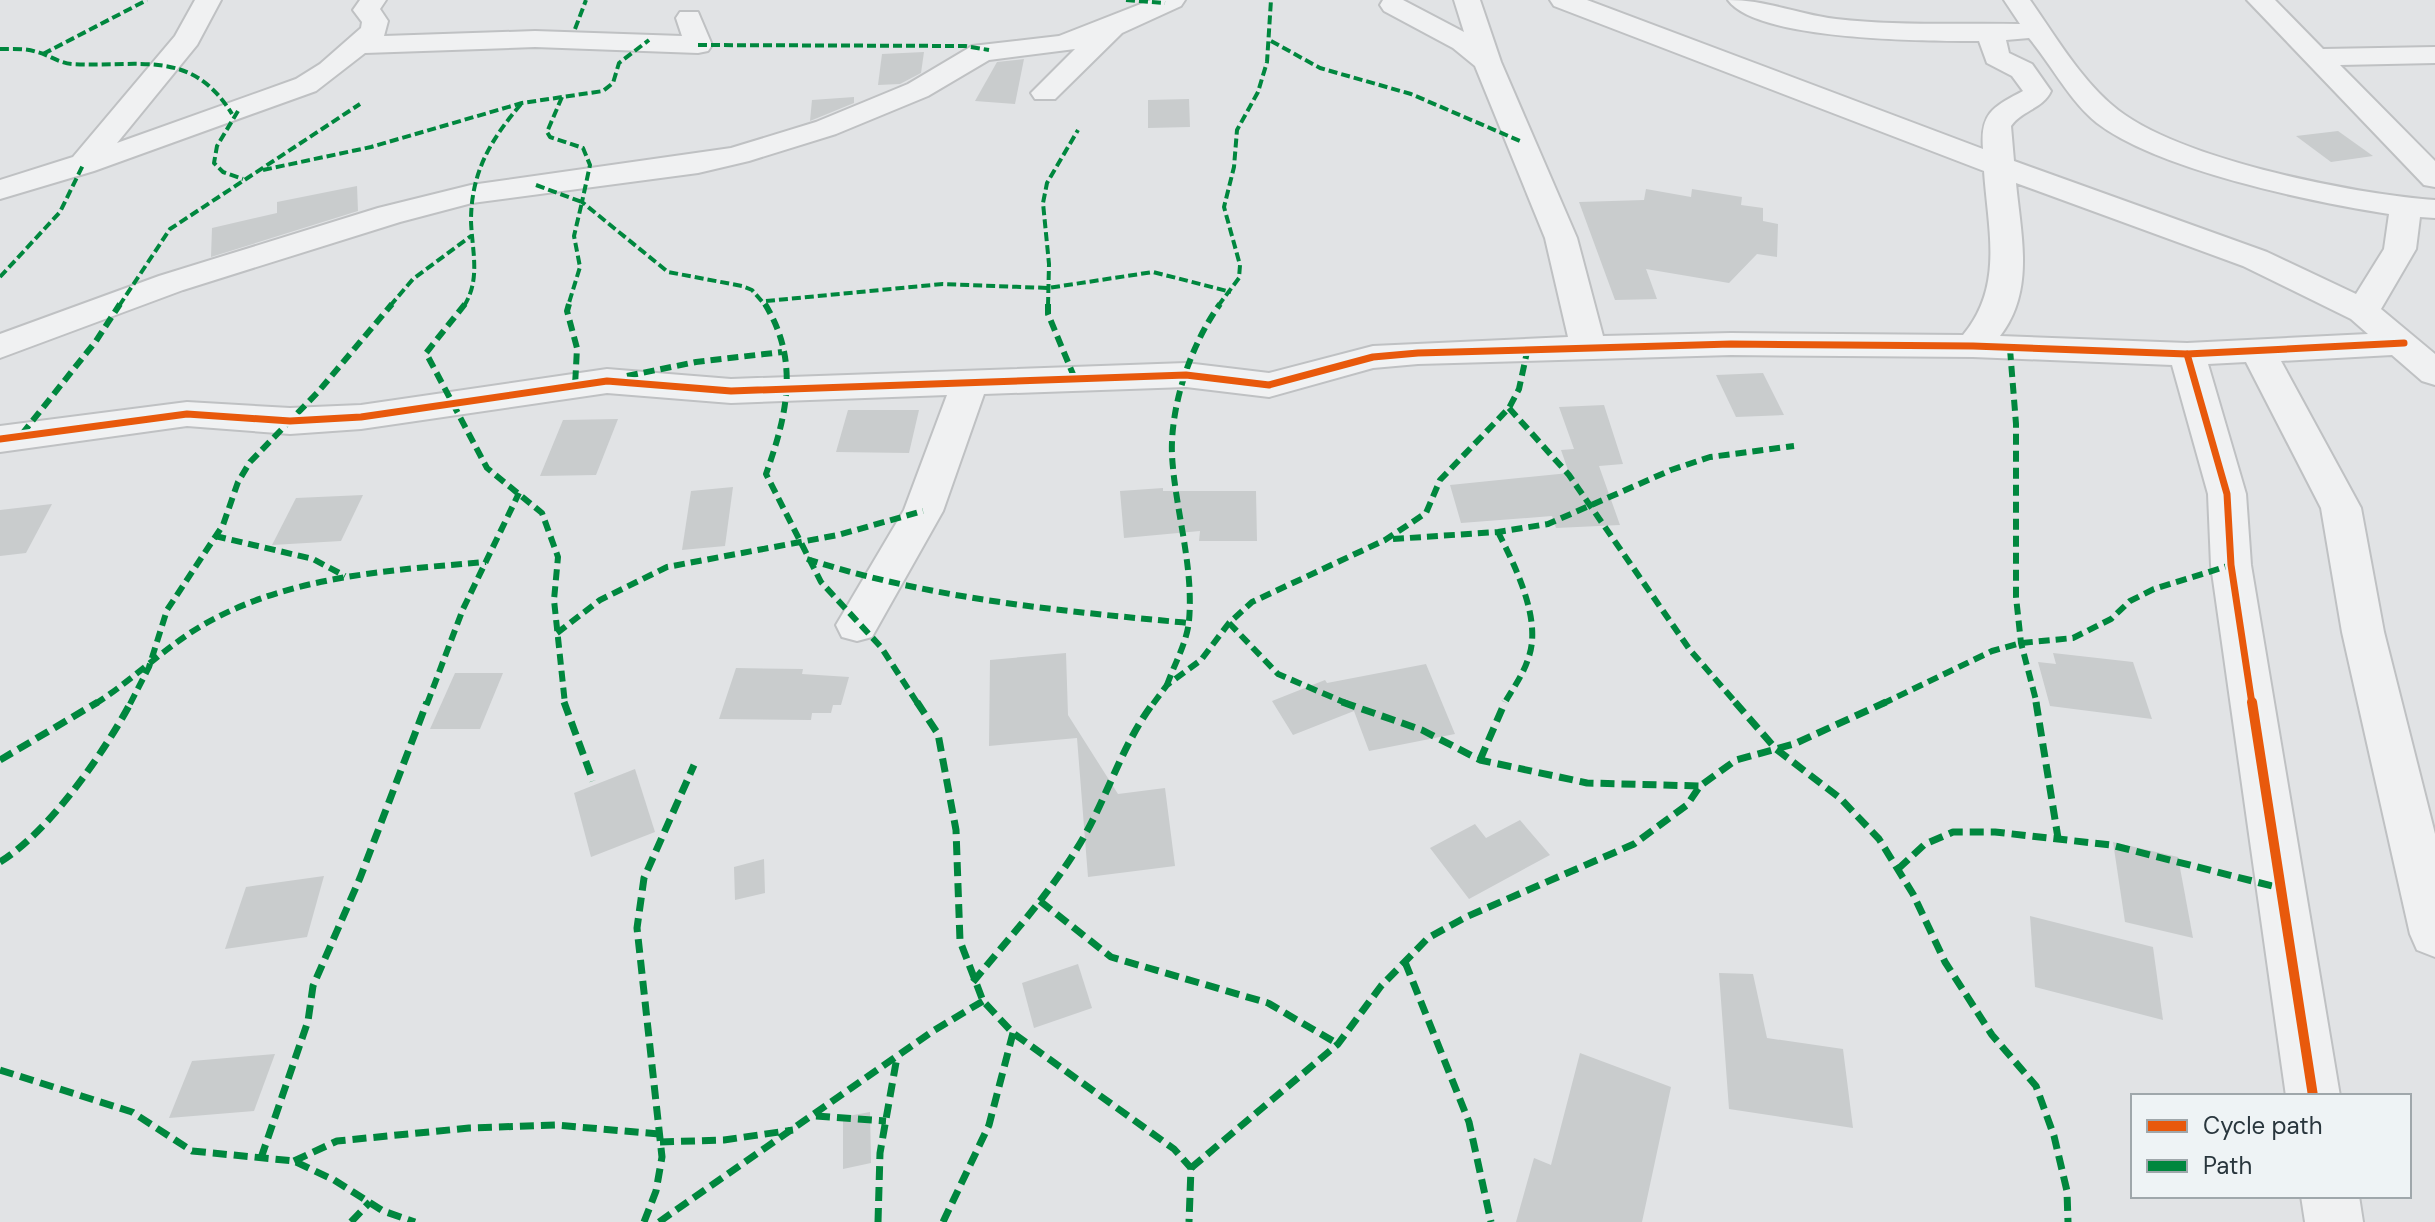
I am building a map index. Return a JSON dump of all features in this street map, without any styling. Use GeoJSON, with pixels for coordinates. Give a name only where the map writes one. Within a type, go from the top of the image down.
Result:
{"type":"FeatureCollection","features":[{"type":"Feature","properties":{"kind":"street"},"geometry":{"type":"LineString","coordinates":[[83,165],[187,39],[208,0]]}},
{"type":"Feature","properties":{"kind":"street"},"geometry":{"type":"LineString","coordinates":[[0,190],[83,165],[306,85],[330,70],[376,25],[366,10],[373,0]]}},
{"type":"Feature","properties":{"kind":"street"},"geometry":{"type":"LineString","coordinates":[[0,347],[171,283],[389,215],[471,194],[698,164],[738,155],[837,124],[934,83],[982,52],[1062,44],[1113,27],[1172,0]]}},
{"type":"Feature","properties":{"kind":"street"},"geometry":{"type":"LineString","coordinates":[[1380,3],[1435,0]]}},
{"type":"Feature","properties":{"kind":"street"},"geometry":{"type":"LineString","coordinates":[[1467,0],[1487,62],[1561,238],[1588,347]]}},
{"type":"Feature","properties":{"kind":"street"},"geometry":{"type":"LineString","coordinates":[[1563,0],[2123,213],[2255,259],[2363,311],[2404,343],[2435,373]]}},
{"type":"Feature","properties":{"kind":"street"},"geometry":{"type":"LineString","coordinates":[[1741,0],[1791,22],[1990,33],[2039,32]]}},
{"type":"Feature","properties":{"kind":"street"},"geometry":{"type":"LineString","coordinates":[[2017,0],[2109,118],[2138,136],[2177,151],[2326,193],[2420,209],[2363,311]]}},
{"type":"Feature","properties":{"kind":"street"},"geometry":{"type":"LineString","coordinates":[[2260,0],[2435,178]]}},
{"type":"Feature","properties":{"kind":"street"},"geometry":{"type":"LineString","coordinates":[[358,45],[535,39],[698,45],[689,18],[707,12],[716,3]]}},
{"type":"Feature","properties":{"kind":"street"},"geometry":{"type":"LineString","coordinates":[[1380,3],[1463,42],[1487,62]]}},
{"type":"Feature","properties":{"kind":"street"},"geometry":{"type":"LineString","coordinates":[[1045,93],[1113,27]]}},
{"type":"Feature","properties":{"kind":"street"},"geometry":{"type":"LineString","coordinates":[[1973,346],[1995,319],[2008,282],[1996,126],[2006,112],[2035,96],[2037,91],[2022,70],[1997,57],[1990,33]]}},
{"type":"Feature","properties":{"kind":"street"},"geometry":{"type":"LineString","coordinates":[[2318,57],[2435,55]]}},
{"type":"Feature","properties":{"kind":"street"},"geometry":{"type":"LineString","coordinates":[[0,439],[187,414],[290,421],[361,417],[454,406],[607,381],[731,391],[1186,375],[1238,384],[1269,385],[1373,357],[1588,347],[1731,344],[1973,346],[2187,354],[2404,343]]}},
{"type":"Feature","properties":{"kind":"street"},"geometry":{"type":"LineString","coordinates":[[2258,352],[2306,436],[2341,508],[2363,632],[2435,934]]}},
{"type":"Feature","properties":{"kind":"street"},"geometry":{"type":"LineString","coordinates":[[2187,354],[2227,494],[2231,565],[2313,1094]]}},
{"type":"Feature","properties":{"kind":"street"},"geometry":{"type":"LineString","coordinates":[[857,625],[923,511],[970,382]]}},
{"type":"Feature","properties":{"kind":"street"},"geometry":{"type":"LineString","coordinates":[[2330,1198],[2334,1222]]}},
{"type":"Feature","properties":{"kind":"building"},"geometry":{"type":"Polygon","coordinates":[[[924,52],[921,73],[900,84],[878,85],[882,54],[924,52]]]}},
{"type":"Feature","properties":{"kind":"building"},"geometry":{"type":"Polygon","coordinates":[[[1024,59],[1015,104],[975,101],[997,62],[1024,59]]]}},
{"type":"Feature","properties":{"kind":"building"},"geometry":{"type":"Polygon","coordinates":[[[854,97],[854,103],[810,121],[812,100],[854,97]]]}},
{"type":"Feature","properties":{"kind":"building"},"geometry":{"type":"Polygon","coordinates":[[[1189,99],[1190,127],[1148,128],[1148,100],[1189,99]]]}},
{"type":"Feature","properties":{"kind":"building"},"geometry":{"type":"Polygon","coordinates":[[[2338,131],[2373,156],[2331,162],[2296,136],[2338,131]]]}},
{"type":"Feature","properties":{"kind":"building"},"geometry":{"type":"Polygon","coordinates":[[[357,186],[358,211],[211,257],[212,228],[277,213],[277,202],[357,186]]]}},
{"type":"Feature","properties":{"kind":"building"},"geometry":{"type":"Polygon","coordinates":[[[1646,189],[1691,197],[1692,189],[1742,197],[1741,205],[1763,208],[1763,221],[1778,224],[1777,257],[1757,254],[1729,283],[1646,269],[1657,299],[1615,300],[1579,202],[1644,200],[1646,189]]]}},
{"type":"Feature","properties":{"kind":"building"},"geometry":{"type":"Polygon","coordinates":[[[1763,373],[1784,415],[1736,417],[1716,375],[1763,373]]]}},
{"type":"Feature","properties":{"kind":"building"},"geometry":{"type":"Polygon","coordinates":[[[1604,405],[1623,464],[1599,466],[1620,525],[1556,528],[1552,516],[1461,523],[1450,485],[1569,473],[1561,450],[1574,449],[1559,407],[1604,405]]]}},
{"type":"Feature","properties":{"kind":"building"},"geometry":{"type":"Polygon","coordinates":[[[848,410],[919,410],[909,453],[836,452],[848,410]]]}},
{"type":"Feature","properties":{"kind":"building"},"geometry":{"type":"Polygon","coordinates":[[[618,419],[596,475],[540,476],[563,420],[618,419]]]}},
{"type":"Feature","properties":{"kind":"building"},"geometry":{"type":"Polygon","coordinates":[[[733,487],[725,546],[682,550],[691,491],[733,487]]]}},
{"type":"Feature","properties":{"kind":"building"},"geometry":{"type":"Polygon","coordinates":[[[1163,488],[1163,491],[1256,491],[1257,541],[1199,541],[1200,531],[1124,538],[1120,491],[1163,488]]]}},
{"type":"Feature","properties":{"kind":"building"},"geometry":{"type":"Polygon","coordinates":[[[363,495],[341,541],[272,545],[296,498],[363,495]]]}},
{"type":"Feature","properties":{"kind":"building"},"geometry":{"type":"Polygon","coordinates":[[[52,504],[26,553],[0,556],[0,510],[52,504]]]}},
{"type":"Feature","properties":{"kind":"building"},"geometry":{"type":"Polygon","coordinates":[[[1066,653],[1068,715],[1118,794],[1165,788],[1175,866],[1088,877],[1077,738],[989,746],[990,660],[1066,653]]]}},
{"type":"Feature","properties":{"kind":"building"},"geometry":{"type":"Polygon","coordinates":[[[2053,653],[2133,662],[2152,719],[2050,706],[2038,662],[2056,664],[2053,653]]]}},
{"type":"Feature","properties":{"kind":"building"},"geometry":{"type":"Polygon","coordinates":[[[1426,664],[1455,734],[1369,751],[1354,711],[1293,735],[1272,701],[1325,680],[1327,683],[1426,664]]]}},
{"type":"Feature","properties":{"kind":"building"},"geometry":{"type":"Polygon","coordinates":[[[736,668],[803,669],[802,674],[849,677],[841,705],[833,705],[831,713],[812,713],[811,720],[719,719],[736,668]]]}},
{"type":"Feature","properties":{"kind":"building"},"geometry":{"type":"Polygon","coordinates":[[[455,673],[503,673],[480,729],[430,729],[455,673]]]}},
{"type":"Feature","properties":{"kind":"building"},"geometry":{"type":"Polygon","coordinates":[[[635,769],[655,832],[591,857],[574,793],[635,769]]]}},
{"type":"Feature","properties":{"kind":"building"},"geometry":{"type":"Polygon","coordinates":[[[1520,820],[1550,855],[1469,899],[1430,848],[1475,824],[1486,838],[1520,820]]]}},
{"type":"Feature","properties":{"kind":"building"},"geometry":{"type":"Polygon","coordinates":[[[2113,842],[2178,857],[2193,938],[2125,922],[2113,842]]]}},
{"type":"Feature","properties":{"kind":"building"},"geometry":{"type":"Polygon","coordinates":[[[764,859],[765,893],[735,900],[734,867],[764,859]]]}},
{"type":"Feature","properties":{"kind":"building"},"geometry":{"type":"Polygon","coordinates":[[[324,876],[307,937],[225,949],[246,887],[324,876]]]}},
{"type":"Feature","properties":{"kind":"building"},"geometry":{"type":"Polygon","coordinates":[[[2030,916],[2153,947],[2163,1020],[2035,987],[2030,916]]]}},
{"type":"Feature","properties":{"kind":"building"},"geometry":{"type":"Polygon","coordinates":[[[1078,964],[1092,1008],[1034,1028],[1022,983],[1078,964]]]}},
{"type":"Feature","properties":{"kind":"building"},"geometry":{"type":"Polygon","coordinates":[[[1719,973],[1753,974],[1767,1038],[1843,1049],[1853,1128],[1729,1109],[1719,973]]]}},
{"type":"Feature","properties":{"kind":"building"},"geometry":{"type":"Polygon","coordinates":[[[1580,1053],[1671,1087],[1642,1222],[1516,1222],[1534,1158],[1551,1165],[1580,1053]]]}},
{"type":"Feature","properties":{"kind":"building"},"geometry":{"type":"Polygon","coordinates":[[[275,1054],[254,1111],[169,1118],[192,1061],[275,1054]]]}},
{"type":"Feature","properties":{"kind":"building"},"geometry":{"type":"Polygon","coordinates":[[[870,1112],[871,1163],[843,1169],[843,1117],[870,1112]]]}},
{"type":"Feature","properties":{"kind":"marked path"},"geometry":{"type":"LineString","coordinates":[[43,54],[147,0]]}},
{"type":"Feature","properties":{"kind":"marked path"},"geometry":{"type":"LineString","coordinates":[[575,29],[586,0]]}},
{"type":"Feature","properties":{"kind":"marked path"},"geometry":{"type":"LineString","coordinates":[[1126,0],[1165,3]]}},
{"type":"Feature","properties":{"kind":"marked path"},"geometry":{"type":"LineString","coordinates":[[1167,685],[1189,623],[1188,567],[1172,454],[1176,415],[1186,375],[1207,322],[1239,278],[1240,265],[1224,207],[1234,167],[1237,130],[1258,92],[1267,62],[1271,0]]}},
{"type":"Feature","properties":{"kind":"marked path"},"geometry":{"type":"LineString","coordinates":[[263,170],[371,147],[522,103],[603,91],[613,83],[619,63],[649,40]]}},
{"type":"Feature","properties":{"kind":"marked path"},"geometry":{"type":"LineString","coordinates":[[1271,41],[1320,68],[1411,94],[1520,141]]}},
{"type":"Feature","properties":{"kind":"marked path"},"geometry":{"type":"LineString","coordinates":[[698,45],[965,46],[989,50]]}},
{"type":"Feature","properties":{"kind":"marked path"},"geometry":{"type":"LineString","coordinates":[[0,49],[33,51],[72,64],[140,63],[184,69],[203,78],[219,93],[232,114]]}},
{"type":"Feature","properties":{"kind":"marked path"},"geometry":{"type":"LineString","coordinates":[[562,97],[547,132],[550,137],[583,148],[590,165],[582,202],[637,250],[668,272],[742,286],[760,297],[767,308],[784,351],[789,391],[783,423],[766,474],[821,582],[881,647],[938,734],[956,830],[960,941],[983,1001],[1013,1033],[1174,1149],[1191,1168],[1189,1222]]}},
{"type":"Feature","properties":{"kind":"marked path"},"geometry":{"type":"LineString","coordinates":[[522,103],[495,136],[479,166],[475,181],[471,218],[475,271],[473,289],[464,307],[426,353],[487,468],[542,513],[558,557],[554,600],[564,701],[593,781]]}},
{"type":"Feature","properties":{"kind":"marked path"},"geometry":{"type":"LineString","coordinates":[[22,434],[96,341],[170,229],[360,104]]}},
{"type":"Feature","properties":{"kind":"marked path"},"geometry":{"type":"LineString","coordinates":[[238,111],[217,146],[214,163],[223,172],[243,179]]}},
{"type":"Feature","properties":{"kind":"marked path"},"geometry":{"type":"LineString","coordinates":[[1075,379],[1048,314],[1049,264],[1043,203],[1047,183],[1078,130]]}},
{"type":"Feature","properties":{"kind":"marked path"},"geometry":{"type":"LineString","coordinates":[[0,277],[60,212],[83,165]]}},
{"type":"Feature","properties":{"kind":"marked path"},"geometry":{"type":"LineString","coordinates":[[536,185],[582,202],[574,236],[580,267],[567,311],[577,348],[575,386]]}},
{"type":"Feature","properties":{"kind":"marked path"},"geometry":{"type":"LineString","coordinates":[[0,862],[18,851],[49,821],[121,721],[149,667],[167,610],[223,525],[238,482],[250,462],[318,392],[413,279],[471,236]]}},
{"type":"Feature","properties":{"kind":"marked path"},"geometry":{"type":"LineString","coordinates":[[766,301],[943,284],[1048,288],[1153,272],[1231,292]]}},
{"type":"Feature","properties":{"kind":"marked path"},"geometry":{"type":"LineString","coordinates":[[2010,349],[2016,424],[2016,597],[2021,643],[2039,714],[2058,838]]}},
{"type":"Feature","properties":{"kind":"marked path"},"geometry":{"type":"LineString","coordinates":[[627,376],[696,362],[782,352]]}},
{"type":"Feature","properties":{"kind":"marked path"},"geometry":{"type":"LineString","coordinates":[[973,982],[1049,890],[1078,848],[1140,721],[1167,685],[1201,660],[1229,623],[1252,602],[1385,540],[1426,513],[1440,480],[1509,408],[1519,389],[1527,352]]}},
{"type":"Feature","properties":{"kind":"marked path"},"geometry":{"type":"LineString","coordinates":[[1509,408],[1569,475],[1626,553],[1690,650],[1776,749],[1840,798],[1879,839],[1913,894],[1945,962],[1992,1035],[2036,1086],[2054,1136],[2067,1191],[2068,1222]]}},
{"type":"Feature","properties":{"kind":"marked path"},"geometry":{"type":"LineString","coordinates":[[1393,539],[1498,532],[1548,524],[1671,470],[1710,457],[1794,446]]}},
{"type":"Feature","properties":{"kind":"marked path"},"geometry":{"type":"LineString","coordinates":[[261,1158],[308,1021],[313,986],[360,878],[463,609],[519,493]]}},
{"type":"Feature","properties":{"kind":"marked path"},"geometry":{"type":"LineString","coordinates":[[557,633],[600,600],[667,567],[838,535],[923,511]]}},
{"type":"Feature","properties":{"kind":"marked path"},"geometry":{"type":"LineString","coordinates":[[1480,760],[1502,707],[1528,661],[1533,642],[1522,579],[1498,532]]}},
{"type":"Feature","properties":{"kind":"marked path"},"geometry":{"type":"LineString","coordinates":[[215,536],[313,559],[345,576]]}},
{"type":"Feature","properties":{"kind":"marked path"},"geometry":{"type":"LineString","coordinates":[[807,559],[897,585],[946,594],[1045,609],[1189,623]]}},
{"type":"Feature","properties":{"kind":"marked path"},"geometry":{"type":"LineString","coordinates":[[0,760],[106,697],[199,627],[241,607],[309,585],[344,578],[486,562]]}},
{"type":"Feature","properties":{"kind":"marked path"},"geometry":{"type":"LineString","coordinates":[[1191,1168],[1338,1044],[1381,986],[1428,938],[1466,917],[1634,844],[1687,805],[1700,786],[1736,760],[1794,744],[1837,726],[1992,651],[2021,643],[2073,638],[2111,619],[2130,601],[2154,589],[2231,565]]}},
{"type":"Feature","properties":{"kind":"marked path"},"geometry":{"type":"LineString","coordinates":[[1229,623],[1278,674],[1333,699],[1422,730],[1480,760],[1587,783],[1700,786]]}},
{"type":"Feature","properties":{"kind":"marked path"},"geometry":{"type":"LineString","coordinates":[[644,1222],[656,1191],[662,1157],[637,928],[644,878],[694,765]]}},
{"type":"Feature","properties":{"kind":"marked path"},"geometry":{"type":"LineString","coordinates":[[1898,869],[1925,844],[1953,832],[1995,832],[2111,845],[2280,888]]}},
{"type":"Feature","properties":{"kind":"marked path"},"geometry":{"type":"LineString","coordinates":[[1040,901],[1111,957],[1268,1003],[1338,1044]]}},
{"type":"Feature","properties":{"kind":"marked path"},"geometry":{"type":"LineString","coordinates":[[1405,962],[1469,1122],[1486,1188],[1491,1222]]}},
{"type":"Feature","properties":{"kind":"marked path"},"geometry":{"type":"LineString","coordinates":[[659,1222],[933,1031],[983,1001]]}},
{"type":"Feature","properties":{"kind":"marked path"},"geometry":{"type":"LineString","coordinates":[[943,1222],[989,1125],[1013,1033]]}},
{"type":"Feature","properties":{"kind":"marked path"},"geometry":{"type":"LineString","coordinates":[[878,1222],[880,1153],[897,1057]]}},
{"type":"Feature","properties":{"kind":"marked path"},"geometry":{"type":"LineString","coordinates":[[0,1070],[132,1112],[192,1151],[294,1161],[334,1180],[383,1211],[415,1222]]}},
{"type":"Feature","properties":{"kind":"marked path"},"geometry":{"type":"LineString","coordinates":[[816,1116],[886,1121]]}},
{"type":"Feature","properties":{"kind":"marked path"},"geometry":{"type":"LineString","coordinates":[[294,1161],[337,1141],[469,1128],[555,1125],[659,1134]]}},
{"type":"Feature","properties":{"kind":"marked path"},"geometry":{"type":"LineString","coordinates":[[660,1142],[724,1140],[793,1130]]}},
{"type":"Feature","properties":{"kind":"marked path"},"geometry":{"type":"LineString","coordinates":[[351,1222],[370,1202]]}},
{"type":"Feature","properties":{"kind":"cycle path"},"geometry":{"type":"LineString","coordinates":[[0,439],[187,414],[290,421],[361,417],[607,381],[731,391],[1186,375],[1238,384],[1269,385],[1373,357],[1418,353],[1731,344],[1973,346],[2187,354],[2404,343]]}},
{"type":"Feature","properties":{"kind":"cycle path"},"geometry":{"type":"LineString","coordinates":[[2187,354],[2227,494],[2231,565],[2313,1094]]}}]}
